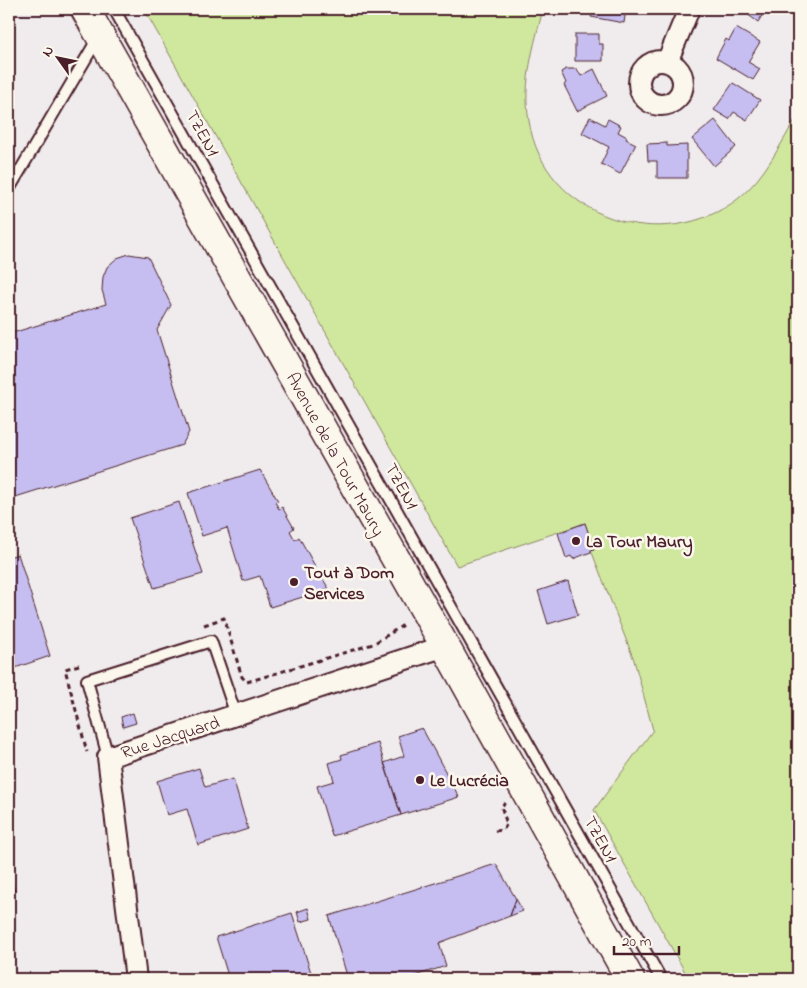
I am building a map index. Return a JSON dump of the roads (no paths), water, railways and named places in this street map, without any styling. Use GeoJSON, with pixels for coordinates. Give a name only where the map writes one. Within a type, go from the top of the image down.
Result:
{"type":"FeatureCollection","features":[{"type":"Feature","properties":{"kind":"street","name":"Avenue de la Tour Maury"},"geometry":{"type":"LineString","coordinates":[[85,9],[445,646],[630,979]]}},
{"type":"Feature","properties":{"kind":"street"},"geometry":{"type":"LineString","coordinates":[[667,62],[689,9]]}},
{"type":"Feature","properties":{"kind":"street","name":"Rue Jacquard"},"geometry":{"type":"LineString","coordinates":[[136,979],[108,757],[445,646]]}},
{"type":"Feature","properties":{"kind":"lane","name":"TZEN1"},"geometry":{"type":"LineString","coordinates":[[114,9],[661,979]]}},
{"type":"Feature","properties":{"kind":"lane"},"geometry":{"type":"LineString","coordinates":[[11,186],[100,35]]}},
{"type":"Feature","properties":{"kind":"lane"},"geometry":{"type":"LineString","coordinates":[[108,757],[87,680],[211,641],[236,715]]}},
{"type":"Feature","properties":{"kind":"place","name":"La Tour Maury"},"geometry":{"type":"Point","coordinates":[576,541]}},
{"type":"Feature","properties":{"kind":"place","name":"Tout à Dom Services"},"geometry":{"type":"Point","coordinates":[294,582]}},
{"type":"Feature","properties":{"kind":"place","name":"Le Lucrécia"},"geometry":{"type":"Point","coordinates":[420,780]}}]}
